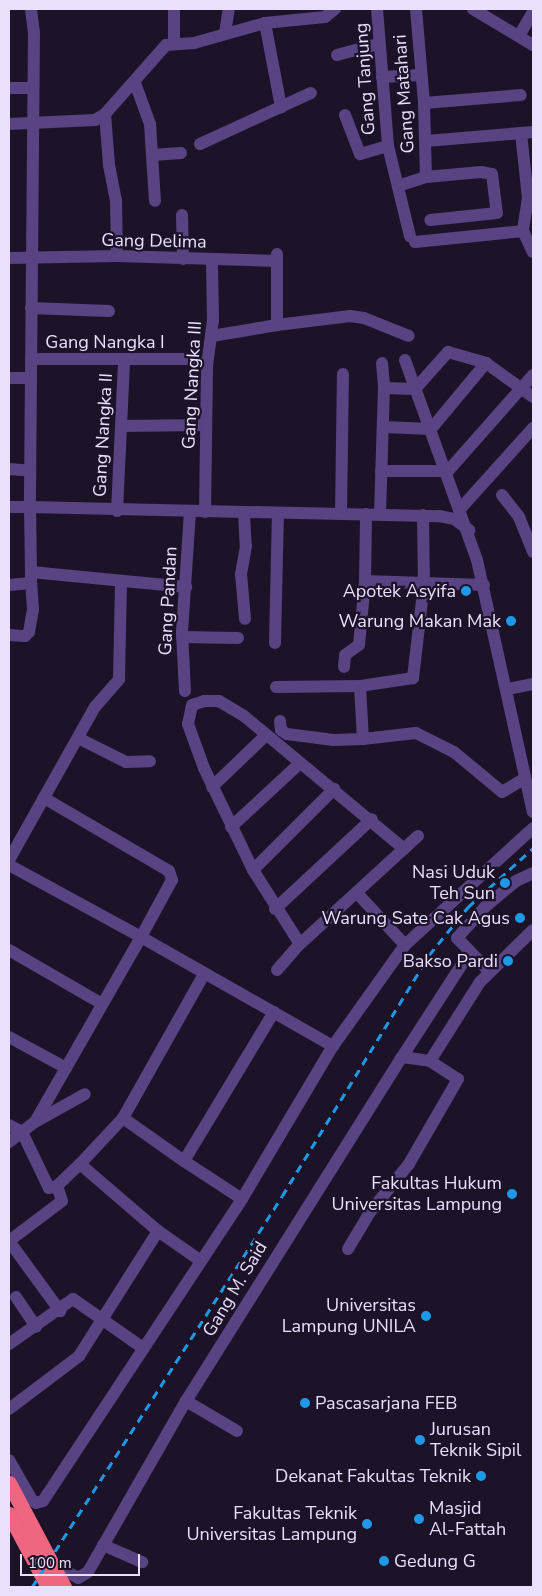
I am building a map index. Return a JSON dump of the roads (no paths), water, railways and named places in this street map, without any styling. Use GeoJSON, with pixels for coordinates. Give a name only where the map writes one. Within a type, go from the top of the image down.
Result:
{"type":"FeatureCollection","features":[{"type":"Feature","properties":{"kind":"highway"},"geometry":{"type":"LineString","coordinates":[[9,1483],[48,1587]]}},
{"type":"Feature","properties":{"kind":"highway"},"geometry":{"type":"LineString","coordinates":[[9,1514],[64,1587]]}},
{"type":"Feature","properties":{"kind":"street"},"geometry":{"type":"LineString","coordinates":[[9,636],[24,636],[29,632],[33,609],[30,507],[30,308],[33,123],[31,88],[34,33],[31,9]]}},
{"type":"Feature","properties":{"kind":"street"},"geometry":{"type":"LineString","coordinates":[[174,9],[174,44]]}},
{"type":"Feature","properties":{"kind":"street"},"geometry":{"type":"LineString","coordinates":[[224,34],[229,9]]}},
{"type":"Feature","properties":{"kind":"street"},"geometry":{"type":"LineString","coordinates":[[9,124],[91,121],[105,114],[134,83],[153,57],[166,45],[194,43],[265,23],[306,21],[331,15],[335,9]]}},
{"type":"Feature","properties":{"kind":"street","name":"Gang Tanjung"},"geometry":{"type":"LineString","coordinates":[[377,9],[378,44],[388,146],[412,239],[523,231]]}},
{"type":"Feature","properties":{"kind":"street","name":"Gang Matahari"},"geometry":{"type":"LineString","coordinates":[[416,9],[424,103],[426,177]]}},
{"type":"Feature","properties":{"kind":"street"},"geometry":{"type":"LineString","coordinates":[[480,11],[533,45]]}},
{"type":"Feature","properties":{"kind":"street"},"geometry":{"type":"LineString","coordinates":[[518,36],[533,12]]}},
{"type":"Feature","properties":{"kind":"street"},"geometry":{"type":"LineString","coordinates":[[265,23],[281,107]]}},
{"type":"Feature","properties":{"kind":"street"},"geometry":{"type":"LineString","coordinates":[[337,55],[378,44]]}},
{"type":"Feature","properties":{"kind":"street"},"geometry":{"type":"LineString","coordinates":[[382,77],[421,75]]}},
{"type":"Feature","properties":{"kind":"street"},"geometry":{"type":"LineString","coordinates":[[134,83],[148,114],[153,155],[155,201]]}},
{"type":"Feature","properties":{"kind":"street"},"geometry":{"type":"LineString","coordinates":[[9,88],[31,88]]}},
{"type":"Feature","properties":{"kind":"street"},"geometry":{"type":"LineString","coordinates":[[200,144],[311,93]]}},
{"type":"Feature","properties":{"kind":"street"},"geometry":{"type":"LineString","coordinates":[[424,103],[521,95]]}},
{"type":"Feature","properties":{"kind":"street"},"geometry":{"type":"LineString","coordinates":[[105,114],[109,165],[116,200],[117,256]]}},
{"type":"Feature","properties":{"kind":"street"},"geometry":{"type":"LineString","coordinates":[[345,115],[360,154],[388,146]]}},
{"type":"Feature","properties":{"kind":"street"},"geometry":{"type":"LineString","coordinates":[[426,141],[527,132],[530,204],[523,231],[533,252]]}},
{"type":"Feature","properties":{"kind":"street"},"geometry":{"type":"LineString","coordinates":[[153,155],[181,153]]}},
{"type":"Feature","properties":{"kind":"street"},"geometry":{"type":"LineString","coordinates":[[401,185],[426,177],[488,172],[495,183],[497,214],[430,220]]}},
{"type":"Feature","properties":{"kind":"street"},"geometry":{"type":"LineString","coordinates":[[182,215],[183,259]]}},
{"type":"Feature","properties":{"kind":"street","name":"Gang Delima"},"geometry":{"type":"LineString","coordinates":[[9,258],[117,256],[212,260],[277,258],[277,326]]}},
{"type":"Feature","properties":{"kind":"street","name":"Gang Nangka III"},"geometry":{"type":"LineString","coordinates":[[205,512],[207,366],[212,336],[212,260]]}},
{"type":"Feature","properties":{"kind":"street"},"geometry":{"type":"LineString","coordinates":[[30,308],[109,311]]}},
{"type":"Feature","properties":{"kind":"street"},"geometry":{"type":"LineString","coordinates":[[212,336],[350,316],[364,318],[409,336]]}},
{"type":"Feature","properties":{"kind":"street"},"geometry":{"type":"LineString","coordinates":[[415,389],[448,352],[486,363],[533,397]]}},
{"type":"Feature","properties":{"kind":"street","name":"Gang Nangka I"},"geometry":{"type":"LineString","coordinates":[[31,360],[124,361],[190,358],[207,366]]}},
{"type":"Feature","properties":{"kind":"street"},"geometry":{"type":"LineString","coordinates":[[405,360],[469,530],[484,585],[533,812]]}},
{"type":"Feature","properties":{"kind":"street","name":"Gang Nangka II"},"geometry":{"type":"LineString","coordinates":[[117,512],[124,361]]}},
{"type":"Feature","properties":{"kind":"street"},"geometry":{"type":"LineString","coordinates":[[380,514],[384,427],[382,363]]}},
{"type":"Feature","properties":{"kind":"street"},"geometry":{"type":"LineString","coordinates":[[431,429],[486,363]]}},
{"type":"Feature","properties":{"kind":"street"},"geometry":{"type":"LineString","coordinates":[[341,513],[343,374]]}},
{"type":"Feature","properties":{"kind":"street"},"geometry":{"type":"LineString","coordinates":[[381,471],[448,471],[533,375]]}},
{"type":"Feature","properties":{"kind":"street"},"geometry":{"type":"LineString","coordinates":[[9,378],[30,378]]}},
{"type":"Feature","properties":{"kind":"street"},"geometry":{"type":"LineString","coordinates":[[384,388],[415,389]]}},
{"type":"Feature","properties":{"kind":"street"},"geometry":{"type":"LineString","coordinates":[[121,426],[206,425]]}},
{"type":"Feature","properties":{"kind":"street"},"geometry":{"type":"LineString","coordinates":[[384,427],[431,429]]}},
{"type":"Feature","properties":{"kind":"street"},"geometry":{"type":"LineString","coordinates":[[461,508],[533,428]]}},
{"type":"Feature","properties":{"kind":"street"},"geometry":{"type":"LineString","coordinates":[[9,469],[30,471]]}},
{"type":"Feature","properties":{"kind":"street"},"geometry":{"type":"LineString","coordinates":[[502,495],[519,517],[533,552]]}},
{"type":"Feature","properties":{"kind":"street"},"geometry":{"type":"LineString","coordinates":[[9,508],[30,507],[117,512],[341,513],[423,516],[454,519],[469,530]]}},
{"type":"Feature","properties":{"kind":"street","name":"Gang Pandan"},"geometry":{"type":"LineString","coordinates":[[185,691],[182,638],[190,512]]}},
{"type":"Feature","properties":{"kind":"street"},"geometry":{"type":"LineString","coordinates":[[244,513],[246,546],[241,574],[245,619]]}},
{"type":"Feature","properties":{"kind":"street"},"geometry":{"type":"LineString","coordinates":[[275,643],[278,514]]}},
{"type":"Feature","properties":{"kind":"street"},"geometry":{"type":"LineString","coordinates":[[344,666],[345,655],[359,645],[365,581],[366,514]]}},
{"type":"Feature","properties":{"kind":"street"},"geometry":{"type":"LineString","coordinates":[[276,687],[360,686],[413,678],[424,583],[423,516]]}},
{"type":"Feature","properties":{"kind":"street"},"geometry":{"type":"LineString","coordinates":[[9,585],[31,578],[186,587]]}},
{"type":"Feature","properties":{"kind":"street"},"geometry":{"type":"LineString","coordinates":[[365,581],[484,585]]}},
{"type":"Feature","properties":{"kind":"street"},"geometry":{"type":"LineString","coordinates":[[9,860],[95,707],[119,679],[121,583]]}},
{"type":"Feature","properties":{"kind":"street"},"geometry":{"type":"LineString","coordinates":[[182,638],[238,638]]}},
{"type":"Feature","properties":{"kind":"street"},"geometry":{"type":"LineString","coordinates":[[507,689],[533,684]]}},
{"type":"Feature","properties":{"kind":"street"},"geometry":{"type":"LineString","coordinates":[[360,686],[362,739]]}},
{"type":"Feature","properties":{"kind":"street"},"geometry":{"type":"LineString","coordinates":[[300,944],[275,909],[253,870],[212,787],[188,724],[192,705],[204,701],[219,701],[244,716],[300,763],[372,819],[404,849]]}},
{"type":"Feature","properties":{"kind":"street"},"geometry":{"type":"LineString","coordinates":[[280,721],[281,730],[287,734],[334,740],[416,733],[454,752],[502,792],[525,778]]}},
{"type":"Feature","properties":{"kind":"street"},"geometry":{"type":"LineString","coordinates":[[212,787],[266,735]]}},
{"type":"Feature","properties":{"kind":"street"},"geometry":{"type":"LineString","coordinates":[[78,738],[126,762],[150,761]]}},
{"type":"Feature","properties":{"kind":"street"},"geometry":{"type":"LineString","coordinates":[[231,827],[300,763]]}},
{"type":"Feature","properties":{"kind":"street"},"geometry":{"type":"LineString","coordinates":[[253,870],[334,789]]}},
{"type":"Feature","properties":{"kind":"street"},"geometry":{"type":"LineString","coordinates":[[35,1122],[141,937],[172,874],[44,798]]}},
{"type":"Feature","properties":{"kind":"street"},"geometry":{"type":"LineString","coordinates":[[275,909],[372,819]]}},
{"type":"Feature","properties":{"kind":"street"},"geometry":{"type":"LineString","coordinates":[[9,1460],[33,1502],[43,1501],[242,1199],[333,1046],[405,945],[533,828]]}},
{"type":"Feature","properties":{"kind":"street"},"geometry":{"type":"LineString","coordinates":[[277,970],[300,944],[418,836]]}},
{"type":"Feature","properties":{"kind":"street"},"geometry":{"type":"LineString","coordinates":[[9,865],[141,937],[333,1046]]}},
{"type":"Feature","properties":{"kind":"street"},"geometry":{"type":"LineString","coordinates":[[490,971],[457,938],[485,907],[516,880],[533,873]]}},
{"type":"Feature","properties":{"kind":"street"},"geometry":{"type":"LineString","coordinates":[[357,893],[405,945]]}},
{"type":"Feature","properties":{"kind":"street"},"geometry":{"type":"LineString","coordinates":[[430,1061],[490,971],[533,930]]}},
{"type":"Feature","properties":{"kind":"street"},"geometry":{"type":"LineString","coordinates":[[9,950],[102,1004]]}},
{"type":"Feature","properties":{"kind":"street","name":"Gang M. Said"},"geometry":{"type":"LineString","coordinates":[[48,1587],[62,1570],[78,1578],[85,1576],[186,1401],[402,1056],[470,952]]}},
{"type":"Feature","properties":{"kind":"street"},"geometry":{"type":"LineString","coordinates":[[9,1125],[22,1132],[49,1188],[57,1186],[123,1118],[204,974]]}},
{"type":"Feature","properties":{"kind":"street"},"geometry":{"type":"LineString","coordinates":[[184,1162],[274,1012]]}},
{"type":"Feature","properties":{"kind":"street"},"geometry":{"type":"LineString","coordinates":[[9,1037],[66,1068]]}},
{"type":"Feature","properties":{"kind":"street"},"geometry":{"type":"LineString","coordinates":[[348,1249],[370,1212],[410,1164],[458,1079],[430,1061],[417,1062],[402,1056]]}},
{"type":"Feature","properties":{"kind":"street"},"geometry":{"type":"LineString","coordinates":[[9,1142],[35,1122],[85,1094]]}},
{"type":"Feature","properties":{"kind":"street"},"geometry":{"type":"LineString","coordinates":[[123,1118],[184,1162],[242,1199]]}},
{"type":"Feature","properties":{"kind":"street"},"geometry":{"type":"LineString","coordinates":[[80,1164],[158,1230],[201,1261]]}},
{"type":"Feature","properties":{"kind":"street"},"geometry":{"type":"LineString","coordinates":[[57,1186],[62,1201],[9,1241],[60,1311]]}},
{"type":"Feature","properties":{"kind":"street"},"geometry":{"type":"LineString","coordinates":[[9,1409],[67,1368],[79,1356],[106,1319],[158,1230]]}},
{"type":"Feature","properties":{"kind":"street"},"geometry":{"type":"LineString","coordinates":[[16,1297],[36,1326]]}},
{"type":"Feature","properties":{"kind":"street"},"geometry":{"type":"LineString","coordinates":[[9,1344],[60,1311],[73,1299],[106,1319],[143,1348]]}},
{"type":"Feature","properties":{"kind":"street"},"geometry":{"type":"LineString","coordinates":[[186,1401],[237,1431]]}},
{"type":"Feature","properties":{"kind":"street"},"geometry":{"type":"LineString","coordinates":[[102,1545],[142,1562]]}},
{"type":"Feature","properties":{"kind":"railway"},"geometry":{"type":"LineString","coordinates":[[32,1587],[282,1196],[429,955],[468,907],[533,848]]}},
{"type":"Feature","properties":{"kind":"place","name":"Apotek Asyifa"},"geometry":{"type":"Point","coordinates":[466,591]}},
{"type":"Feature","properties":{"kind":"place","name":"Warung Makan Mak"},"geometry":{"type":"Point","coordinates":[511,621]}},
{"type":"Feature","properties":{"kind":"place","name":"Nasi Uduk Teh Sun"},"geometry":{"type":"Point","coordinates":[505,883]}},
{"type":"Feature","properties":{"kind":"place","name":"Warung Sate Cak Agus"},"geometry":{"type":"Point","coordinates":[520,918]}},
{"type":"Feature","properties":{"kind":"place","name":"Bakso Pardi"},"geometry":{"type":"Point","coordinates":[508,961]}},
{"type":"Feature","properties":{"kind":"place","name":"Fakultas Hukum Universitas Lampung"},"geometry":{"type":"Point","coordinates":[512,1194]}},
{"type":"Feature","properties":{"kind":"place","name":"Universitas Lampung UNILA"},"geometry":{"type":"Point","coordinates":[426,1316]}},
{"type":"Feature","properties":{"kind":"place","name":"Pascasarjana FEB"},"geometry":{"type":"Point","coordinates":[305,1403]}},
{"type":"Feature","properties":{"kind":"place","name":"Jurusan Teknik Sipil"},"geometry":{"type":"Point","coordinates":[420,1440]}},
{"type":"Feature","properties":{"kind":"place","name":"Dekanat Fakultas Teknik"},"geometry":{"type":"Point","coordinates":[481,1476]}},
{"type":"Feature","properties":{"kind":"place","name":"Masjid Al-Fattah"},"geometry":{"type":"Point","coordinates":[419,1519]}},
{"type":"Feature","properties":{"kind":"place","name":"Fakultas Teknik Universitas Lampung"},"geometry":{"type":"Point","coordinates":[367,1524]}},
{"type":"Feature","properties":{"kind":"place","name":"Gedung G"},"geometry":{"type":"Point","coordinates":[384,1561]}}]}
